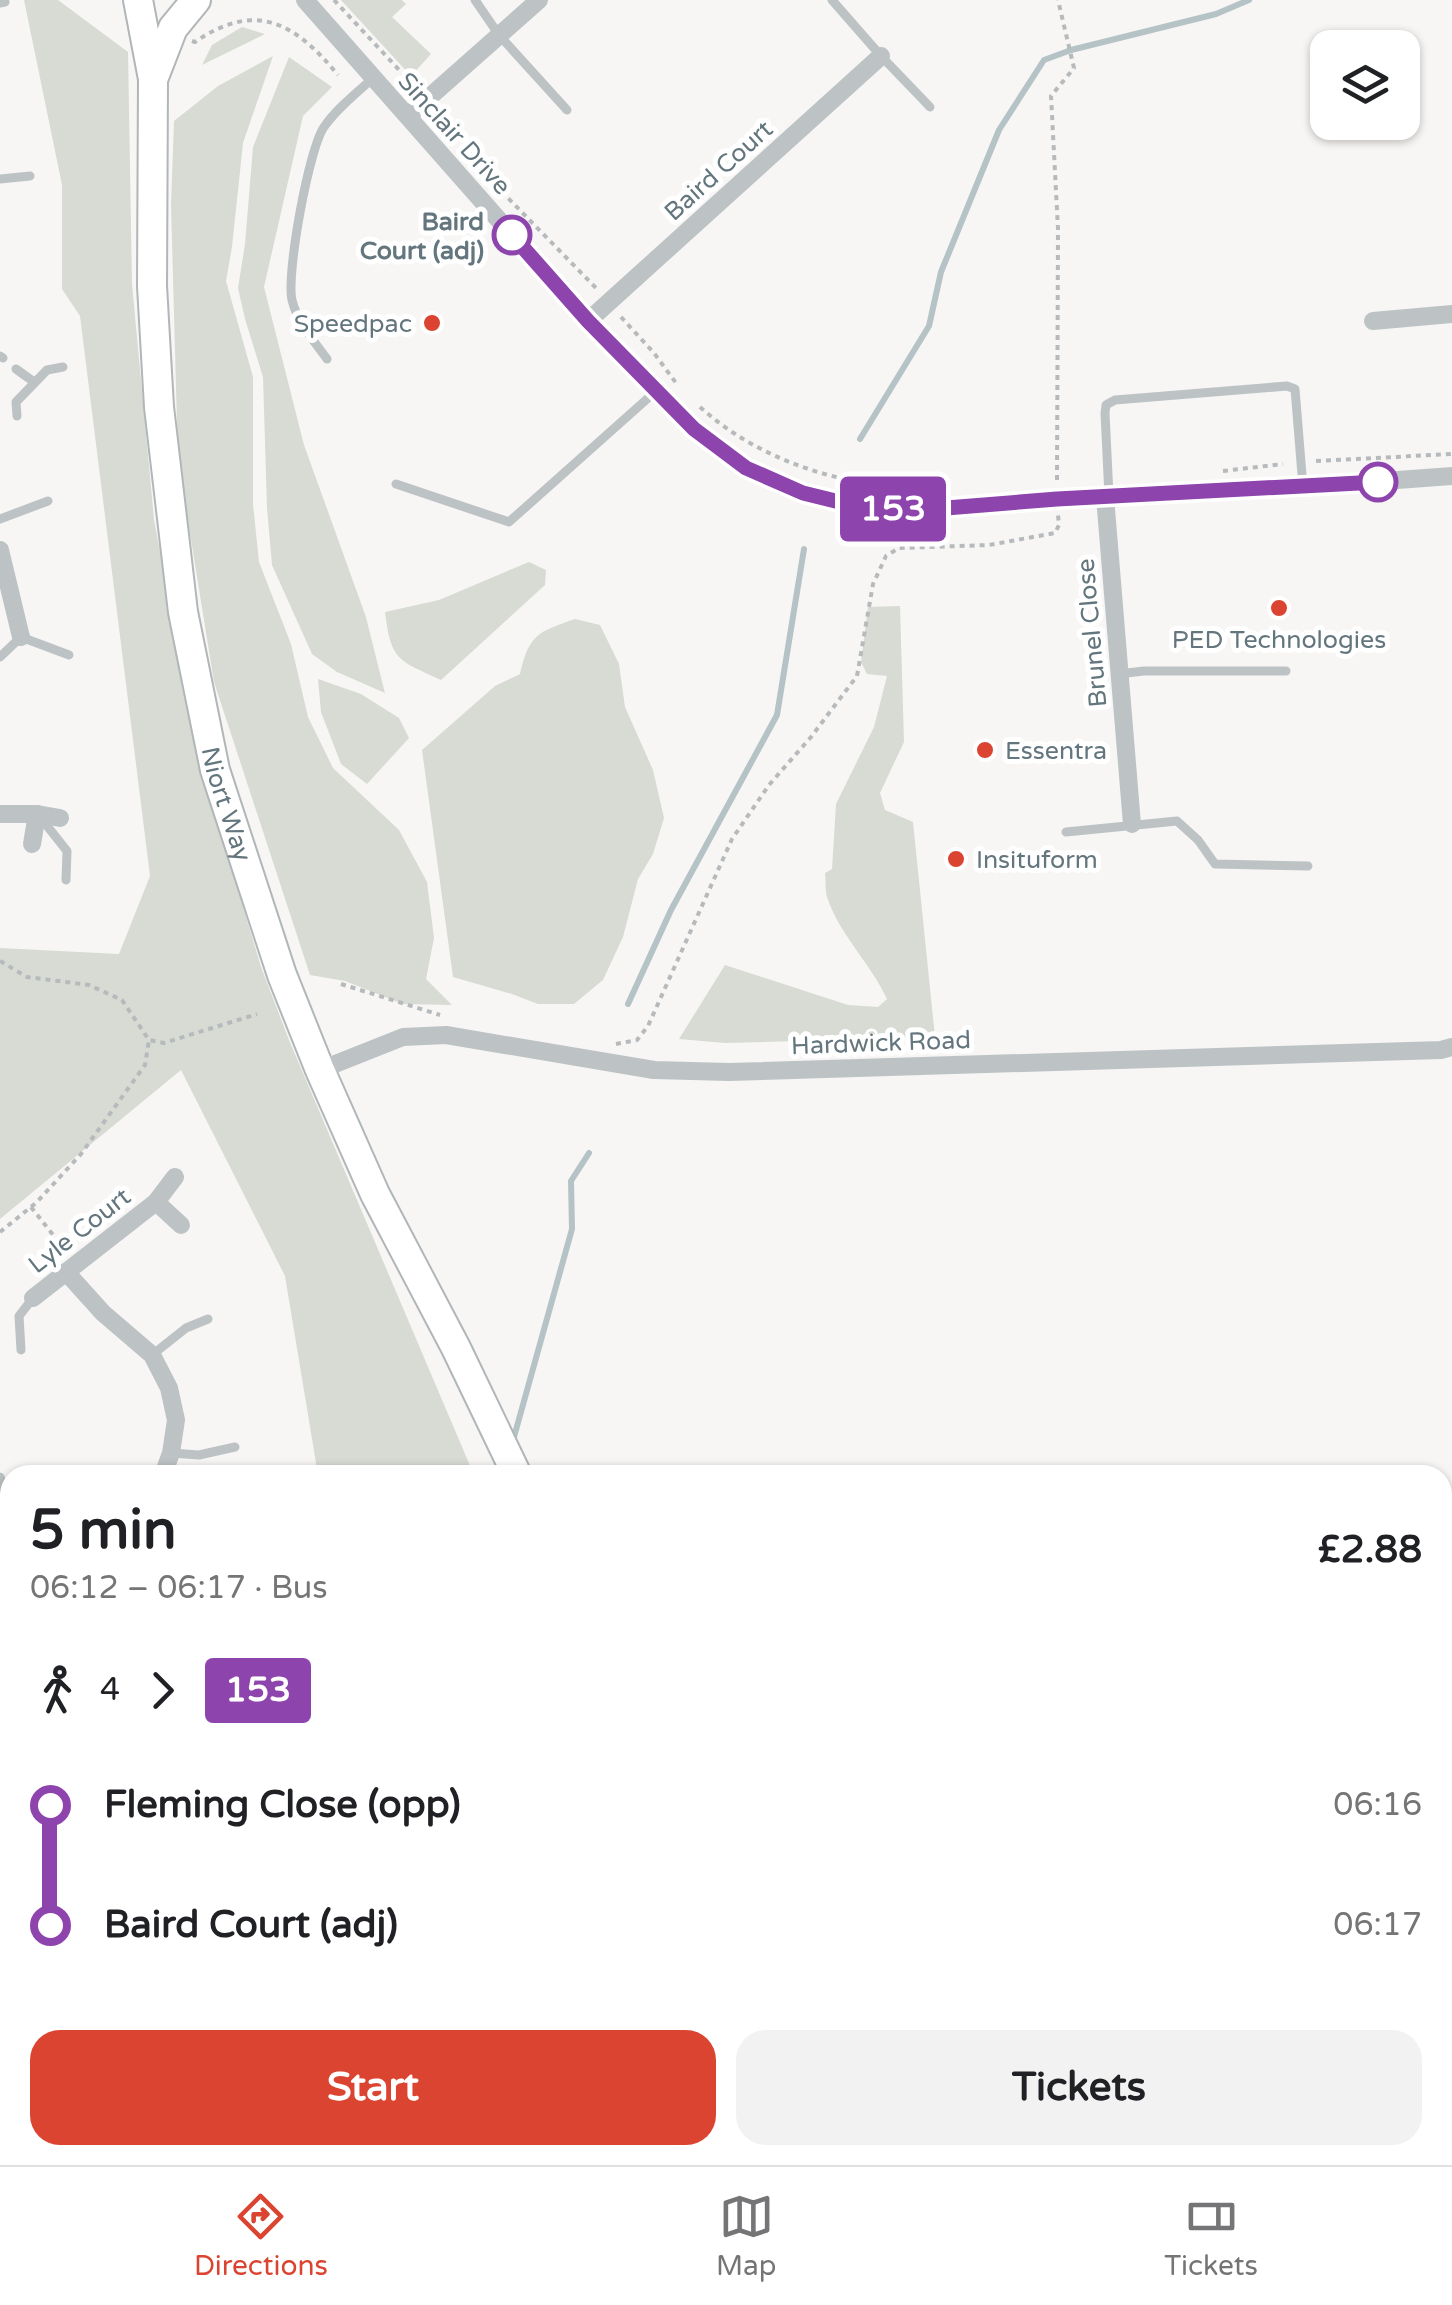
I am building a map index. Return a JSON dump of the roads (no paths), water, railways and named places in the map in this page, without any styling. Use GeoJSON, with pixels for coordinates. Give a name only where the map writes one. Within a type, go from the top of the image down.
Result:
{"type":"FeatureCollection","features":[{"type":"Feature","properties":{"kind":"highway","name":"Niort Way"},"geometry":{"type":"LineString","coordinates":[[138,0],[152,79],[154,320],[159,407],[183,612],[215,770],[282,974],[320,1070],[374,1194],[456,1348],[512,1465]]}},
{"type":"Feature","properties":{"kind":"highway","name":"Niort Way"},"geometry":{"type":"LineString","coordinates":[[152,79],[173,28],[196,0]]}},
{"type":"Feature","properties":{"kind":"street","name":"Sinclair Drive"},"geometry":{"type":"LineString","coordinates":[[305,0],[588,321],[694,429],[746,468],[803,493],[860,507],[921,510],[1056,488],[1107,496],[1452,476]]}},
{"type":"Feature","properties":{"kind":"street"},"geometry":{"type":"LineString","coordinates":[[408,116],[539,0]]}},
{"type":"Feature","properties":{"kind":"street","name":"Baird Court"},"geometry":{"type":"LineString","coordinates":[[588,321],[881,56]]}},
{"type":"Feature","properties":{"kind":"street"},"geometry":{"type":"LineString","coordinates":[[1373,321],[1452,314]]}},
{"type":"Feature","properties":{"kind":"street","name":"Brunel Close"},"geometry":{"type":"LineString","coordinates":[[1107,496],[1132,824]]}},
{"type":"Feature","properties":{"kind":"street"},"geometry":{"type":"LineString","coordinates":[[0,550],[21,636]]}},
{"type":"Feature","properties":{"kind":"street"},"geometry":{"type":"LineString","coordinates":[[0,814],[60,818]]}},
{"type":"Feature","properties":{"kind":"street"},"geometry":{"type":"LineString","coordinates":[[32,844],[37,814]]}},
{"type":"Feature","properties":{"kind":"street","name":"Hardwick Road"},"geometry":{"type":"LineString","coordinates":[[320,1070],[402,1037],[446,1035],[654,1070],[729,1072],[1452,1047]]}},
{"type":"Feature","properties":{"kind":"street","name":"Lyle Court"},"geometry":{"type":"LineString","coordinates":[[33,1298],[156,1202],[175,1177]]}},
{"type":"Feature","properties":{"kind":"street","name":"Lyle Court"},"geometry":{"type":"LineString","coordinates":[[156,1202],[180,1224]]}},
{"type":"Feature","properties":{"kind":"street"},"geometry":{"type":"LineString","coordinates":[[71,1268],[102,1314],[152,1355],[169,1388],[176,1420],[167,1465]]}},
{"type":"Feature","properties":{"kind":"lane"},"geometry":{"type":"LineString","coordinates":[[475,0],[499,35],[567,110]]}},
{"type":"Feature","properties":{"kind":"lane"},"geometry":{"type":"LineString","coordinates":[[832,0],[930,106]]}},
{"type":"Feature","properties":{"kind":"lane"},"geometry":{"type":"LineString","coordinates":[[327,359],[298,318],[292,298],[304,191],[323,128],[373,78]]}},
{"type":"Feature","properties":{"kind":"lane"},"geometry":{"type":"LineString","coordinates":[[0,180],[30,176]]}},
{"type":"Feature","properties":{"kind":"lane"},"geometry":{"type":"LineString","coordinates":[[17,416],[16,402],[34,382],[47,370],[63,367]]}},
{"type":"Feature","properties":{"kind":"lane"},"geometry":{"type":"LineString","coordinates":[[16,369],[34,382]]}},
{"type":"Feature","properties":{"kind":"lane"},"geometry":{"type":"LineString","coordinates":[[1107,496],[1106,404],[1115,400],[1287,386],[1295,389],[1298,404],[1304,487]]}},
{"type":"Feature","properties":{"kind":"lane"},"geometry":{"type":"LineString","coordinates":[[396,484],[508,522],[656,391]]}},
{"type":"Feature","properties":{"kind":"lane"},"geometry":{"type":"LineString","coordinates":[[0,519],[48,501]]}},
{"type":"Feature","properties":{"kind":"lane"},"geometry":{"type":"LineString","coordinates":[[0,657],[21,636],[69,655]]}},
{"type":"Feature","properties":{"kind":"lane"},"geometry":{"type":"LineString","coordinates":[[1118,674],[1286,671]]}},
{"type":"Feature","properties":{"kind":"lane"},"geometry":{"type":"LineString","coordinates":[[37,814],[68,852],[66,880]]}},
{"type":"Feature","properties":{"kind":"lane"},"geometry":{"type":"LineString","coordinates":[[1066,832],[1177,822],[1198,840],[1215,864],[1308,866]]}},
{"type":"Feature","properties":{"kind":"lane"},"geometry":{"type":"LineString","coordinates":[[21,1350],[20,1316],[33,1298]]}},
{"type":"Feature","properties":{"kind":"lane"},"geometry":{"type":"LineString","coordinates":[[152,1355],[186,1328],[208,1319]]}},
{"type":"Feature","properties":{"kind":"lane"},"geometry":{"type":"LineString","coordinates":[[171,1453],[199,1455],[234,1447]]}},
{"type":"Feature","properties":{"kind":"waterway"},"geometry":{"type":"LineString","coordinates":[[860,439],[929,326],[941,272],[999,130],[1044,60],[1216,14],[1249,0]]}},
{"type":"Feature","properties":{"kind":"waterway"},"geometry":{"type":"LineString","coordinates":[[628,1004],[671,910],[777,715],[804,549]]}},
{"type":"Feature","properties":{"kind":"waterway"},"geometry":{"type":"LineString","coordinates":[[514,1437],[572,1229],[571,1181],[589,1153]]}},
{"type":"Feature","properties":{"kind":"place","name":"Baird Court (adj)"},"geometry":{"type":"Point","coordinates":[512,235]}},
{"type":"Feature","properties":{"kind":"place","name":"Speedpac"},"geometry":{"type":"Point","coordinates":[432,323]}},
{"type":"Feature","properties":{"kind":"place","name":"PED Technologies"},"geometry":{"type":"Point","coordinates":[1279,608]}},
{"type":"Feature","properties":{"kind":"place","name":"Essentra"},"geometry":{"type":"Point","coordinates":[985,750]}},
{"type":"Feature","properties":{"kind":"place","name":"Insituform"},"geometry":{"type":"Point","coordinates":[956,859]}}]}
